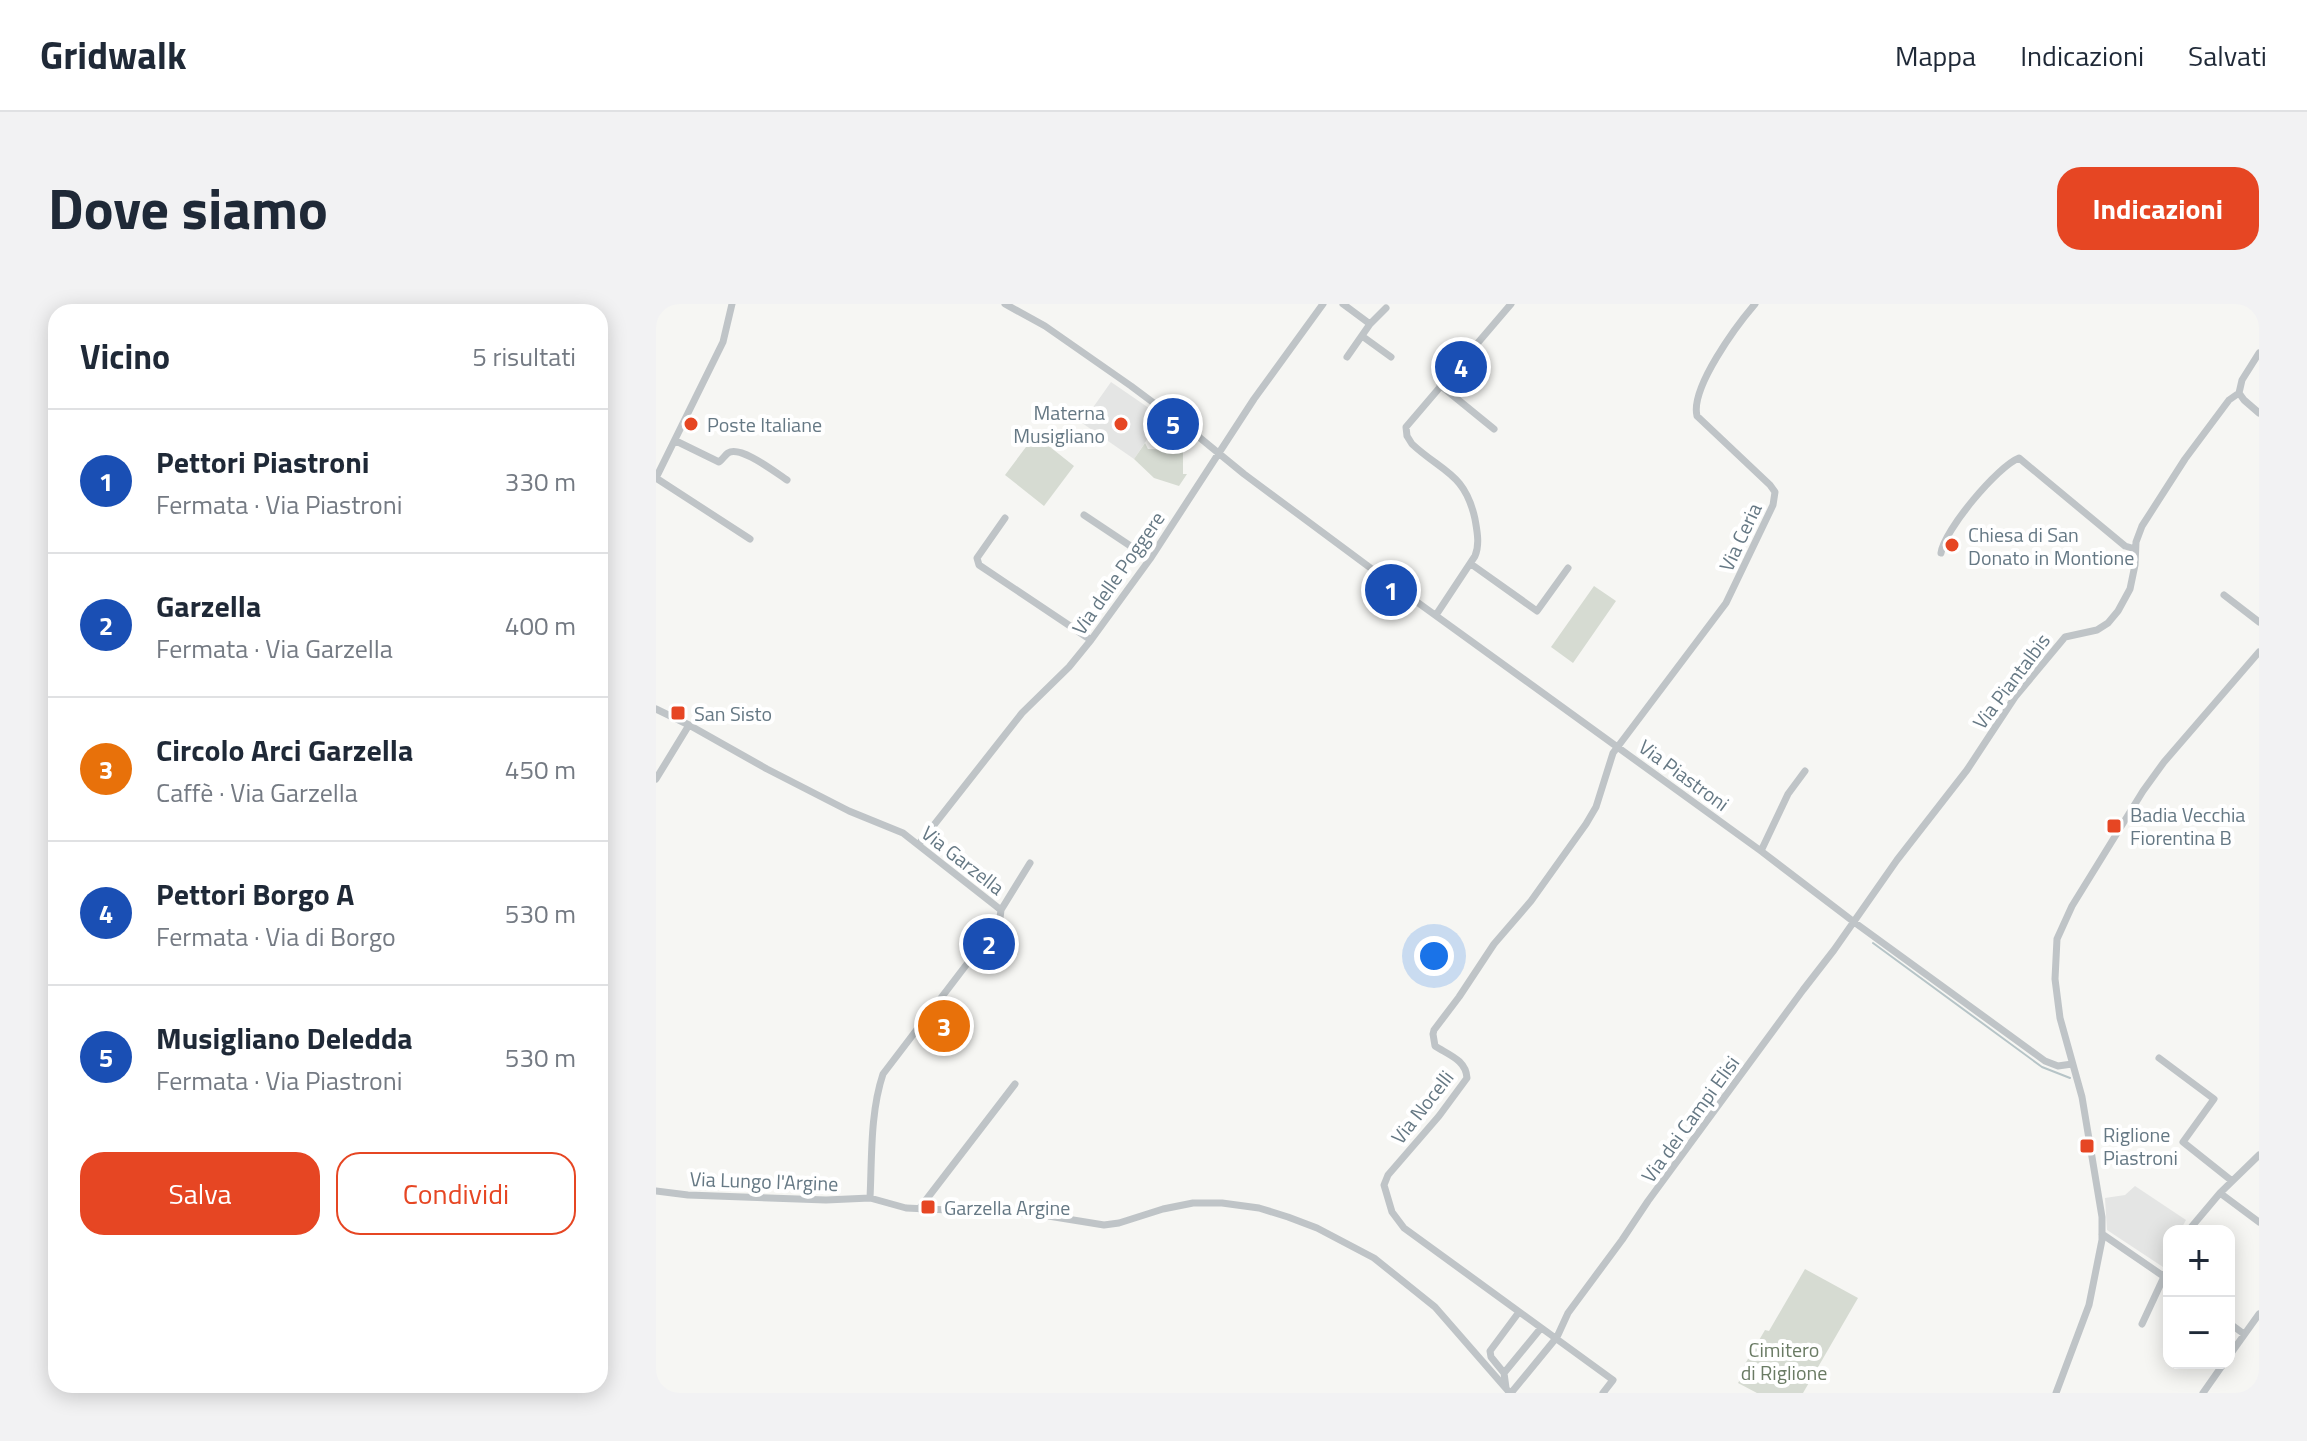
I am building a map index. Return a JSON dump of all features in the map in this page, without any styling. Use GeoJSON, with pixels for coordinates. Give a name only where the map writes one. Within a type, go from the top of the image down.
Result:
{"type":"FeatureCollection","features":[{"type":"Feature","properties":{"kind":"street"},"geometry":{"type":"LineString","coordinates":[[732,304],[723,342],[656,478],[750,539]]}},
{"type":"Feature","properties":{"kind":"street","name":"Via Piastroni"},"geometry":{"type":"LineString","coordinates":[[1005,304],[1065,339],[1436,615],[2049,1063],[2062,1066],[2072,1064]]}},
{"type":"Feature","properties":{"kind":"street","name":"Via delle Poggere"},"geometry":{"type":"LineString","coordinates":[[919,844],[1022,713],[1069,667],[1091,640],[1150,559],[1260,389],[1323,304]]}},
{"type":"Feature","properties":{"kind":"street"},"geometry":{"type":"LineString","coordinates":[[1343,304],[1370,324]]}},
{"type":"Feature","properties":{"kind":"street"},"geometry":{"type":"LineString","coordinates":[[1436,615],[1471,564],[1478,539],[1466,490],[1419,451],[1406,433],[1409,422],[1511,304]]}},
{"type":"Feature","properties":{"kind":"street","name":"Via Ceria"},"geometry":{"type":"LineString","coordinates":[[1617,746],[1726,603],[1773,505],[1775,492],[1770,485],[1697,416],[1695,410],[1698,393],[1720,352],[1755,304]]}},
{"type":"Feature","properties":{"kind":"street"},"geometry":{"type":"LineString","coordinates":[[1347,357],[1370,324],[1386,308]]}},
{"type":"Feature","properties":{"kind":"street"},"geometry":{"type":"LineString","coordinates":[[1362,336],[1391,357]]}},
{"type":"Feature","properties":{"kind":"street","name":"Via Piantalbis"},"geometry":{"type":"LineString","coordinates":[[1854,922],[1897,860],[1974,761],[2008,706],[2062,642],[2069,635],[2102,627],[2115,615],[2130,589],[2135,549],[2142,526],[2174,474],[2229,400],[2239,393],[2240,382],[2259,353]]}},
{"type":"Feature","properties":{"kind":"street"},"geometry":{"type":"LineString","coordinates":[[1440,385],[1494,429]]}},
{"type":"Feature","properties":{"kind":"street"},"geometry":{"type":"LineString","coordinates":[[2239,393],[2259,413]]}},
{"type":"Feature","properties":{"kind":"street"},"geometry":{"type":"LineString","coordinates":[[676,441],[719,462],[732,451],[745,454],[787,480]]}},
{"type":"Feature","properties":{"kind":"street"},"geometry":{"type":"LineString","coordinates":[[1941,553],[1942,542],[1974,499],[1999,471],[2019,458],[2125,546],[2135,549]]}},
{"type":"Feature","properties":{"kind":"street"},"geometry":{"type":"LineString","coordinates":[[1084,515],[1150,559]]}},
{"type":"Feature","properties":{"kind":"street"},"geometry":{"type":"LineString","coordinates":[[1005,518],[977,558],[979,565],[1091,640]]}},
{"type":"Feature","properties":{"kind":"street"},"geometry":{"type":"LineString","coordinates":[[1471,564],[1537,611],[1568,568]]}},
{"type":"Feature","properties":{"kind":"street"},"geometry":{"type":"LineString","coordinates":[[2224,595],[2259,622]]}},
{"type":"Feature","properties":{"kind":"street"},"geometry":{"type":"LineString","coordinates":[[2056,1393],[2089,1305],[2102,1234],[2102,1210],[2081,1091],[2060,1018],[2055,951],[2061,928],[2124,819],[2160,766],[2259,652]]}},
{"type":"Feature","properties":{"kind":"street","name":"Via Garzella"},"geometry":{"type":"LineString","coordinates":[[656,709],[849,811],[903,833],[1001,910],[1000,918],[986,939],[883,1074],[874,1132],[870,1198]]}},
{"type":"Feature","properties":{"kind":"street"},"geometry":{"type":"LineString","coordinates":[[656,779],[689,725]]}},
{"type":"Feature","properties":{"kind":"street","name":"Via Nocelli"},"geometry":{"type":"LineString","coordinates":[[1603,1393],[1613,1380],[1404,1228],[1392,1212],[1384,1185],[1388,1175],[1467,1078],[1460,1061],[1435,1046],[1434,1030],[1494,944],[1531,901],[1586,824],[1596,807],[1617,746]]}},
{"type":"Feature","properties":{"kind":"street"},"geometry":{"type":"LineString","coordinates":[[1761,851],[1788,794],[1805,771]]}},
{"type":"Feature","properties":{"kind":"street"},"geometry":{"type":"LineString","coordinates":[[1001,910],[1030,863]]}},
{"type":"Feature","properties":{"kind":"street","name":"Via dei Campi Elisi"},"geometry":{"type":"LineString","coordinates":[[1557,1337],[1568,1313],[1854,922]]}},
{"type":"Feature","properties":{"kind":"street"},"geometry":{"type":"LineString","coordinates":[[2159,1058],[2214,1099],[2183,1142],[2232,1181]]}},
{"type":"Feature","properties":{"kind":"street"},"geometry":{"type":"LineString","coordinates":[[919,1209],[1015,1084]]}},
{"type":"Feature","properties":{"kind":"street"},"geometry":{"type":"LineString","coordinates":[[2193,1225],[2259,1155]]}},
{"type":"Feature","properties":{"kind":"street","name":"Via Lungo l'Argine"},"geometry":{"type":"LineString","coordinates":[[656,1191],[826,1200],[870,1198],[896,1207],[1036,1214],[1104,1225],[1183,1204],[1213,1202],[1259,1208],[1288,1217],[1374,1258],[1445,1316],[1509,1391]]}},
{"type":"Feature","properties":{"kind":"street"},"geometry":{"type":"LineString","coordinates":[[2220,1193],[2259,1222]]}},
{"type":"Feature","properties":{"kind":"street"},"geometry":{"type":"LineString","coordinates":[[2102,1234],[2163,1275]]}},
{"type":"Feature","properties":{"kind":"street"},"geometry":{"type":"LineString","coordinates":[[2142,1324],[2163,1285]]}},
{"type":"Feature","properties":{"kind":"street"},"geometry":{"type":"LineString","coordinates":[[1509,1391],[1504,1373],[1490,1351],[1519,1312]]}},
{"type":"Feature","properties":{"kind":"street"},"geometry":{"type":"LineString","coordinates":[[2235,1347],[2259,1314]]}},
{"type":"Feature","properties":{"kind":"street"},"geometry":{"type":"LineString","coordinates":[[2235,1327],[2244,1334]]}},
{"type":"Feature","properties":{"kind":"street"},"geometry":{"type":"LineString","coordinates":[[1504,1373],[1541,1328]]}},
{"type":"Feature","properties":{"kind":"street"},"geometry":{"type":"LineString","coordinates":[[1509,1391],[1557,1337]]}},
{"type":"Feature","properties":{"kind":"street"},"geometry":{"type":"LineString","coordinates":[[2203,1393],[2220,1369]]}},
{"type":"Feature","properties":{"kind":"shaded area"},"geometry":{"type":"Polygon","coordinates":[[[1111,382],[1162,417],[1134,459],[1082,423],[1111,382]]]}},
{"type":"Feature","properties":{"kind":"shaded area"},"geometry":{"type":"Polygon","coordinates":[[[2135,1186],[2186,1220],[2183,1225],[2163,1225],[2163,1267],[2107,1230],[2105,1198],[2125,1195],[2135,1186]]]}},
{"type":"Feature","properties":{"kind":"green space"},"geometry":{"type":"Polygon","coordinates":[[[1035,435],[1074,466],[1044,506],[1005,475],[1035,435]]]}},
{"type":"Feature","properties":{"kind":"green space"},"geometry":{"type":"Polygon","coordinates":[[[1145,443],[1148,449],[1183,450],[1183,474],[1187,474],[1179,486],[1154,478],[1134,459],[1145,443]]]}},
{"type":"Feature","properties":{"kind":"green space"},"geometry":{"type":"Polygon","coordinates":[[[1594,586],[1616,601],[1573,663],[1551,647],[1594,586]]]}},
{"type":"Feature","properties":{"kind":"green space","name":"Cimitero di Riglione"},"geometry":{"type":"Polygon","coordinates":[[[1805,1269],[1858,1298],[1803,1393],[1757,1393],[1738,1383],[1745,1371],[1742,1369],[1765,1330],[1769,1331],[1805,1269]]]}},
{"type":"Feature","properties":{"kind":"waterway"},"geometry":{"type":"LineString","coordinates":[[1873,943],[2042,1067],[2070,1078]]}},
{"type":"Feature","properties":{"kind":"place","name":"Pettori Borgo A"},"geometry":{"type":"Point","coordinates":[1461,367]}},
{"type":"Feature","properties":{"kind":"place","name":"Poste Italiane"},"geometry":{"type":"Point","coordinates":[691,424]}},
{"type":"Feature","properties":{"kind":"place","name":"Materna Musigliano"},"geometry":{"type":"Point","coordinates":[1121,424]}},
{"type":"Feature","properties":{"kind":"place","name":"Musigliano Deledda"},"geometry":{"type":"Point","coordinates":[1173,424]}},
{"type":"Feature","properties":{"kind":"place","name":"Chiesa di San Donato in Montione"},"geometry":{"type":"Point","coordinates":[1952,545]}},
{"type":"Feature","properties":{"kind":"place","name":"Pettori Piastroni"},"geometry":{"type":"Point","coordinates":[1391,590]}},
{"type":"Feature","properties":{"kind":"place","name":"San Sisto"},"geometry":{"type":"Point","coordinates":[678,713]}},
{"type":"Feature","properties":{"kind":"place","name":"Badia Vecchia Fiorentina B"},"geometry":{"type":"Point","coordinates":[2114,826]}},
{"type":"Feature","properties":{"kind":"place","name":"Garzella"},"geometry":{"type":"Point","coordinates":[989,944]}},
{"type":"Feature","properties":{"kind":"place","name":"Circolo Arci Garzella"},"geometry":{"type":"Point","coordinates":[944,1026]}},
{"type":"Feature","properties":{"kind":"place","name":"Riglione Piastroni"},"geometry":{"type":"Point","coordinates":[2087,1146]}},
{"type":"Feature","properties":{"kind":"place","name":"Garzella Argine"},"geometry":{"type":"Point","coordinates":[928,1207]}}]}
